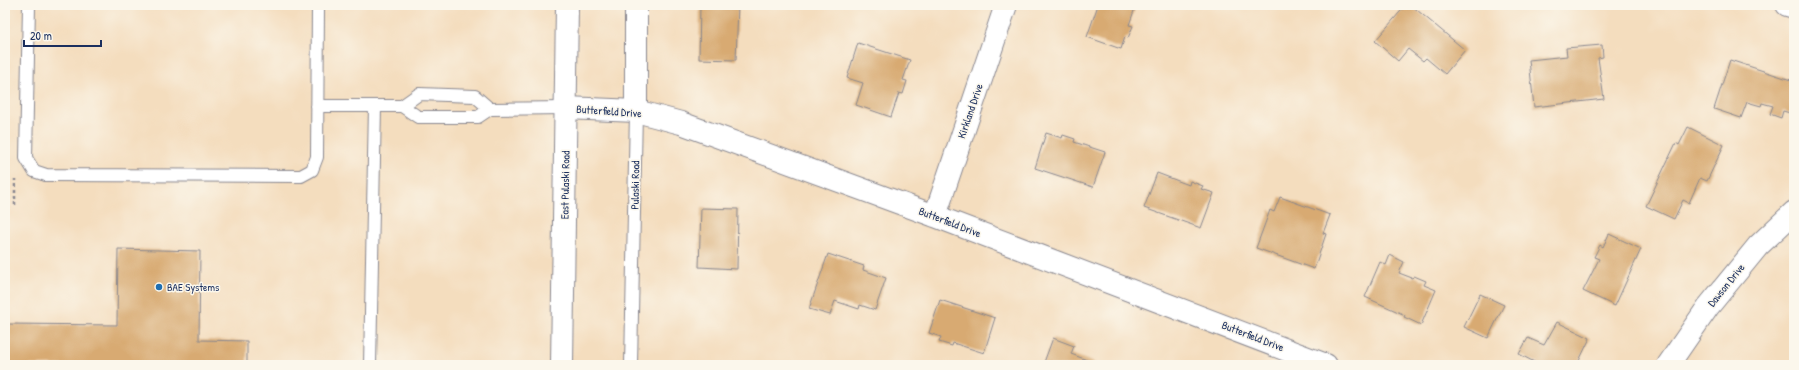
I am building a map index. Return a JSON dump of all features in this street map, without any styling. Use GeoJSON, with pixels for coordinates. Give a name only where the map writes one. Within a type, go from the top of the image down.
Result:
{"type":"FeatureCollection","features":[{"type":"Feature","properties":{"kind":"street","name":"East Pulaski Road"},"geometry":{"type":"LineString","coordinates":[[562,365],[567,5]]}},
{"type":"Feature","properties":{"kind":"street","name":"Pulaski Road"},"geometry":{"type":"LineString","coordinates":[[636,5],[636,111]]}},
{"type":"Feature","properties":{"kind":"street","name":"Kirkland Drive"},"geometry":{"type":"LineString","coordinates":[[935,216],[1006,5]]}},
{"type":"Feature","properties":{"kind":"street"},"geometry":{"type":"LineString","coordinates":[[1787,5],[1794,7]]}},
{"type":"Feature","properties":{"kind":"street","name":"Butterfield Drive"},"geometry":{"type":"LineString","coordinates":[[566,108],[636,111],[681,123],[935,216],[1326,365]]}},
{"type":"Feature","properties":{"kind":"street","name":"Dawson Drive"},"geometry":{"type":"LineString","coordinates":[[1668,365],[1708,307],[1758,246],[1794,212]]}},
{"type":"Feature","properties":{"kind":"lane"},"geometry":{"type":"LineString","coordinates":[[29,5],[26,158],[34,171],[46,175],[301,176],[312,170],[316,157],[318,5]]}},
{"type":"Feature","properties":{"kind":"lane"},"geometry":{"type":"LineString","coordinates":[[402,106],[419,94],[475,96],[490,109]]}},
{"type":"Feature","properties":{"kind":"lane"},"geometry":{"type":"LineString","coordinates":[[317,106],[402,106],[418,116],[478,117],[490,109],[566,108]]}},
{"type":"Feature","properties":{"kind":"lane"},"geometry":{"type":"LineString","coordinates":[[370,365],[375,106]]}},
{"type":"Feature","properties":{"kind":"lane","name":"Pulaski Road"},"geometry":{"type":"LineString","coordinates":[[632,365],[636,111]]}},
{"type":"Feature","properties":{"kind":"building"},"geometry":{"type":"Polygon","coordinates":[[[700,5],[738,5],[736,60],[699,59],[700,5]]]}},
{"type":"Feature","properties":{"kind":"building"},"geometry":{"type":"Polygon","coordinates":[[[1098,5],[1136,5],[1129,25],[1133,26],[1128,38],[1125,37],[1121,49],[1087,37],[1098,5]]]}},
{"type":"Feature","properties":{"kind":"building"},"geometry":{"type":"Polygon","coordinates":[[[1406,5],[1411,5],[1465,50],[1445,74],[1426,58],[1423,61],[1408,49],[1398,61],[1375,41],[1406,5]]]}},
{"type":"Feature","properties":{"kind":"building"},"geometry":{"type":"Polygon","coordinates":[[[858,43],[910,60],[903,80],[907,81],[903,94],[899,93],[891,117],[856,105],[863,83],[847,78],[858,43]]]}},
{"type":"Feature","properties":{"kind":"building"},"geometry":{"type":"Polygon","coordinates":[[[1602,45],[1603,57],[1598,58],[1604,99],[1534,107],[1529,60],[1567,56],[1566,48],[1602,45]]]}},
{"type":"Feature","properties":{"kind":"building"},"geometry":{"type":"Polygon","coordinates":[[[1730,60],[1794,81],[1794,101],[1790,113],[1783,111],[1781,118],[1770,114],[1773,106],[1762,103],[1761,106],[1747,102],[1741,118],[1714,109],[1730,60]]]}},
{"type":"Feature","properties":{"kind":"building"},"geometry":{"type":"Polygon","coordinates":[[[1688,127],[1724,145],[1707,181],[1700,178],[1689,203],[1683,200],[1674,219],[1646,206],[1676,143],[1679,145],[1688,127]]]}},
{"type":"Feature","properties":{"kind":"building"},"geometry":{"type":"Polygon","coordinates":[[[1046,133],[1062,138],[1063,135],[1075,139],[1074,142],[1105,152],[1093,187],[1035,168],[1046,133]]]}},
{"type":"Feature","properties":{"kind":"building"},"geometry":{"type":"Polygon","coordinates":[[[1157,173],[1189,185],[1190,181],[1203,186],[1201,189],[1214,193],[1201,228],[1144,208],[1157,173]]]}},
{"type":"Feature","properties":{"kind":"building"},"geometry":{"type":"Polygon","coordinates":[[[1280,197],[1330,215],[1323,233],[1326,234],[1314,269],[1256,248],[1270,210],[1274,212],[1280,197]]]}},
{"type":"Feature","properties":{"kind":"building"},"geometry":{"type":"Polygon","coordinates":[[[701,208],[738,209],[737,269],[699,267],[701,208]]]}},
{"type":"Feature","properties":{"kind":"building"},"geometry":{"type":"Polygon","coordinates":[[[1609,234],[1641,249],[1615,306],[1583,291],[1599,259],[1594,257],[1600,245],[1603,247],[1609,234]]]}},
{"type":"Feature","properties":{"kind":"building","name":"BAE Systems"},"geometry":{"type":"Polygon","coordinates":[[[118,249],[200,251],[199,340],[247,341],[247,365],[5,365],[5,324],[117,325],[118,249]]]}},
{"type":"Feature","properties":{"kind":"building"},"geometry":{"type":"Polygon","coordinates":[[[828,254],[864,266],[863,270],[886,278],[875,310],[860,305],[859,309],[835,301],[830,315],[809,309],[828,254]]]}},
{"type":"Feature","properties":{"kind":"building"},"geometry":{"type":"Polygon","coordinates":[[[1390,255],[1404,262],[1399,273],[1412,278],[1414,276],[1426,281],[1424,285],[1436,290],[1421,325],[1404,317],[1405,315],[1365,297],[1380,262],[1386,265],[1390,255]]]}},
{"type":"Feature","properties":{"kind":"building"},"geometry":{"type":"Polygon","coordinates":[[[1480,294],[1504,305],[1488,338],[1464,327],[1480,294]]]}},
{"type":"Feature","properties":{"kind":"building"},"geometry":{"type":"Polygon","coordinates":[[[940,300],[995,318],[984,353],[953,343],[952,346],[939,342],[941,337],[929,333],[940,300]]]}},
{"type":"Feature","properties":{"kind":"building"},"geometry":{"type":"Polygon","coordinates":[[[1557,322],[1590,338],[1577,365],[1538,365],[1519,354],[1528,338],[1544,345],[1557,322]]]}},
{"type":"Feature","properties":{"kind":"building"},"geometry":{"type":"Polygon","coordinates":[[[1053,338],[1074,346],[1071,354],[1095,363],[1094,365],[1043,365],[1053,338]]]}},
{"type":"Feature","properties":{"kind":"place","name":"BAE Systems"},"geometry":{"type":"Point","coordinates":[159,287]}}]}
